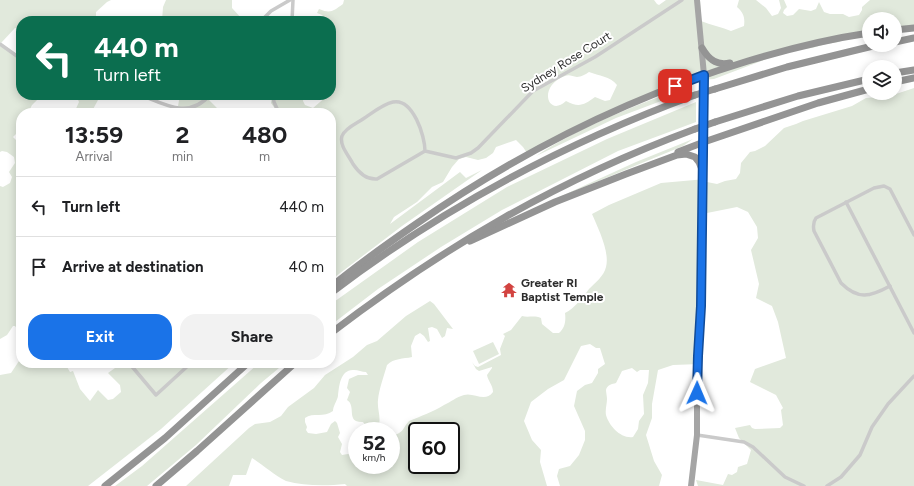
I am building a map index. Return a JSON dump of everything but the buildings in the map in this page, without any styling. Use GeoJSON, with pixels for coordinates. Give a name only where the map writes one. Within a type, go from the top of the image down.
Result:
{"type":"FeatureCollection","features":[{"type":"Feature","properties":{"kind":"highway"},"geometry":{"type":"LineString","coordinates":[[902,29],[914,28]]}},
{"type":"Feature","properties":{"kind":"highway"},"geometry":{"type":"LineString","coordinates":[[336,283],[382,248],[471,188],[522,158],[610,113],[704,75],[756,59],[821,42],[862,34]]}},
{"type":"Feature","properties":{"kind":"highway"},"geometry":{"type":"LineString","coordinates":[[902,41],[914,38]]}},
{"type":"Feature","properties":{"kind":"highway"},"geometry":{"type":"LineString","coordinates":[[702,48],[709,57],[718,64],[726,64],[744,59],[756,59]]}},
{"type":"Feature","properties":{"kind":"highway"},"geometry":{"type":"LineString","coordinates":[[336,289],[414,234],[446,214],[497,185],[601,134],[715,88],[787,67],[862,49]]}},
{"type":"Feature","properties":{"kind":"highway"},"geometry":{"type":"LineString","coordinates":[[902,72],[914,70]]}},
{"type":"Feature","properties":{"kind":"highway"},"geometry":{"type":"LineString","coordinates":[[902,81],[914,78]]}},
{"type":"Feature","properties":{"kind":"highway"},"geometry":{"type":"LineString","coordinates":[[336,329],[381,296],[451,248],[504,217],[572,181],[636,152],[715,122],[798,96],[862,81]]}},
{"type":"Feature","properties":{"kind":"highway"},"geometry":{"type":"LineString","coordinates":[[451,248],[550,204],[704,142],[818,103],[862,91]]}},
{"type":"Feature","properties":{"kind":"highway"},"geometry":{"type":"LineString","coordinates":[[636,170],[677,155],[686,154],[692,155],[697,159],[703,172]]}},
{"type":"Feature","properties":{"kind":"highway"},"geometry":{"type":"LineString","coordinates":[[105,486],[160,442],[242,368]]}},
{"type":"Feature","properties":{"kind":"highway"},"geometry":{"type":"LineString","coordinates":[[156,486],[288,368]]}},
{"type":"Feature","properties":{"kind":"main road"},"geometry":{"type":"LineString","coordinates":[[691,486],[697,435],[698,356],[701,318],[704,142],[704,75],[697,0]]}},
{"type":"Feature","properties":{"kind":"street"},"geometry":{"type":"LineString","coordinates":[[266,16],[271,11],[290,0]]}},
{"type":"Feature","properties":{"kind":"street"},"geometry":{"type":"LineString","coordinates":[[292,16],[293,0]]}},
{"type":"Feature","properties":{"kind":"street","name":"Sydney Rose Court"},"geometry":{"type":"LineString","coordinates":[[425,151],[456,158],[471,153],[478,148],[533,91],[595,57],[682,0]]}},
{"type":"Feature","properties":{"kind":"street"},"geometry":{"type":"LineString","coordinates":[[0,44],[16,55]]}},
{"type":"Feature","properties":{"kind":"street"},"geometry":{"type":"LineString","coordinates":[[154,100],[178,108]]}},
{"type":"Feature","properties":{"kind":"street"},"geometry":{"type":"LineString","coordinates":[[191,108],[200,105],[205,100]]}},
{"type":"Feature","properties":{"kind":"street"},"geometry":{"type":"LineString","coordinates":[[393,102],[399,102],[406,106],[417,120],[425,143],[425,151],[377,178],[370,179],[362,175],[355,167],[345,150],[342,142],[342,136],[345,131],[383,106],[393,102]]}},
{"type":"Feature","properties":{"kind":"street"},"geometry":{"type":"LineString","coordinates":[[890,286],[867,296],[853,292],[841,283],[813,226],[814,222],[816,218],[846,202],[874,188],[884,186],[890,189],[914,235]]}},
{"type":"Feature","properties":{"kind":"street"},"geometry":{"type":"LineString","coordinates":[[846,202],[914,333]]}},
{"type":"Feature","properties":{"kind":"street"},"geometry":{"type":"LineString","coordinates":[[133,368],[156,395],[186,368]]}},
{"type":"Feature","properties":{"kind":"street"},"geometry":{"type":"LineString","coordinates":[[827,486],[840,477],[860,455],[872,427],[888,404],[914,376]]}},
{"type":"Feature","properties":{"kind":"street"},"geometry":{"type":"LineString","coordinates":[[697,435],[744,442],[753,447],[785,477],[804,486]]}},
{"type":"Feature","properties":{"kind":"shaded area"},"geometry":{"type":"Polygon","coordinates":[[[0,0],[111,0],[96,12],[96,16],[16,16],[16,28],[1,43],[0,0]]]}},
{"type":"Feature","properties":{"kind":"shaded area"},"geometry":{"type":"Polygon","coordinates":[[[166,0],[232,0],[232,8],[239,16],[162,16],[163,7],[166,0]]]}},
{"type":"Feature","properties":{"kind":"shaded area"},"geometry":{"type":"Polygon","coordinates":[[[344,0],[654,0],[659,5],[666,0],[700,0],[701,21],[731,31],[744,26],[744,16],[737,7],[739,0],[756,0],[766,8],[772,16],[778,14],[781,8],[779,0],[784,0],[787,7],[783,13],[787,16],[793,15],[799,9],[811,11],[816,9],[819,2],[824,12],[830,14],[843,14],[849,17],[859,15],[862,7],[870,0],[914,0],[914,25],[902,28],[902,12],[862,12],[862,35],[812,48],[790,50],[714,79],[702,80],[644,100],[527,153],[516,140],[496,147],[493,153],[486,158],[478,160],[466,157],[459,159],[443,182],[432,187],[417,202],[394,217],[390,224],[460,172],[466,178],[482,170],[402,226],[336,276],[336,108],[313,108],[322,100],[336,100],[336,16],[323,16],[317,13],[319,9],[332,11],[343,4],[344,0]],[[589,72],[577,77],[566,75],[556,81],[551,87],[548,93],[548,99],[554,106],[560,105],[566,101],[581,105],[595,97],[605,101],[610,100],[617,85],[608,78],[589,72]]]}},
{"type":"Feature","properties":{"kind":"shaded area"},"geometry":{"type":"Polygon","coordinates":[[[0,45],[16,55],[16,100],[37,100],[30,108],[16,108],[16,134],[13,137],[16,140],[16,327],[13,326],[7,335],[0,339],[0,186],[3,187],[10,183],[12,177],[9,172],[15,163],[14,157],[7,152],[0,152],[0,45]]]}},
{"type":"Feature","properties":{"kind":"shaded area"},"geometry":{"type":"Polygon","coordinates":[[[684,87],[693,89],[616,118],[536,156],[589,126],[684,87]]]}},
{"type":"Feature","properties":{"kind":"shaded area"},"geometry":{"type":"Polygon","coordinates":[[[914,88],[914,486],[698,486],[696,480],[723,485],[728,474],[732,475],[737,472],[738,467],[747,464],[751,450],[739,438],[735,428],[750,425],[755,429],[780,428],[783,425],[781,410],[783,408],[776,395],[750,382],[755,369],[786,358],[778,322],[772,306],[756,298],[759,284],[751,250],[758,238],[757,227],[748,212],[737,207],[706,214],[705,277],[700,364],[673,365],[658,370],[652,404],[652,418],[646,435],[654,461],[662,475],[659,486],[560,486],[557,476],[559,469],[570,466],[579,455],[585,440],[585,431],[574,406],[577,391],[585,385],[592,383],[598,373],[598,369],[605,364],[600,348],[596,348],[590,344],[581,346],[564,380],[548,389],[531,402],[524,421],[532,440],[541,450],[540,462],[547,486],[308,485],[286,481],[252,458],[246,475],[233,475],[229,486],[186,486],[249,428],[255,424],[270,422],[281,416],[288,407],[314,388],[325,375],[353,357],[367,345],[377,341],[406,316],[430,301],[453,329],[447,328],[445,336],[442,338],[437,329],[432,327],[428,328],[430,341],[428,342],[420,333],[415,336],[411,346],[412,357],[396,360],[387,365],[380,387],[378,400],[380,422],[358,422],[354,420],[350,403],[347,400],[350,392],[347,388],[349,379],[358,375],[368,375],[366,372],[349,370],[341,379],[338,396],[333,411],[326,414],[311,415],[305,418],[307,427],[306,430],[308,433],[316,434],[327,432],[331,424],[335,421],[337,423],[340,433],[338,437],[342,444],[340,452],[342,455],[348,454],[348,474],[400,474],[400,432],[408,422],[408,474],[460,474],[460,422],[408,422],[436,410],[461,396],[468,394],[486,397],[490,395],[493,392],[487,375],[492,367],[479,371],[472,362],[478,367],[501,355],[500,349],[505,336],[503,334],[511,330],[522,316],[541,318],[542,324],[553,333],[559,333],[563,329],[565,324],[565,313],[575,306],[599,279],[606,267],[607,261],[605,247],[592,214],[609,205],[661,183],[706,179],[707,182],[717,184],[736,179],[740,173],[741,163],[750,152],[765,146],[784,128],[852,106],[862,100],[902,100],[902,92],[914,88]],[[632,368],[622,371],[616,383],[611,384],[606,390],[606,415],[616,431],[624,436],[633,437],[638,429],[639,421],[644,414],[643,395],[648,383],[649,370],[640,370],[637,372],[632,368]]]}},
{"type":"Feature","properties":{"kind":"shaded area"},"geometry":{"type":"Polygon","coordinates":[[[78,100],[98,100],[94,108],[76,108],[79,102],[78,100]]]}},
{"type":"Feature","properties":{"kind":"shaded area"},"geometry":{"type":"Polygon","coordinates":[[[179,100],[209,100],[217,108],[175,108],[176,106],[178,106],[179,100]]]}},
{"type":"Feature","properties":{"kind":"shaded area"},"geometry":{"type":"Polygon","coordinates":[[[271,100],[303,101],[305,105],[313,108],[274,108],[271,103],[271,100]]]}},
{"type":"Feature","properties":{"kind":"shaded area"},"geometry":{"type":"Polygon","coordinates":[[[696,102],[696,122],[618,151],[502,210],[441,247],[378,289],[336,321],[336,300],[418,242],[507,187],[607,139],[696,102]]]}},
{"type":"Feature","properties":{"kind":"shaded area"},"geometry":{"type":"Polygon","coordinates":[[[693,139],[683,146],[555,199],[636,162],[693,139]]]}},
{"type":"Feature","properties":{"kind":"shaded area"},"geometry":{"type":"Polygon","coordinates":[[[493,342],[499,354],[479,364],[473,351],[493,342]]]}},
{"type":"Feature","properties":{"kind":"shaded area"},"geometry":{"type":"Polygon","coordinates":[[[16,366],[16,368],[68,368],[70,372],[73,371],[80,389],[90,401],[98,390],[108,400],[113,399],[121,392],[120,385],[108,373],[115,368],[228,368],[161,429],[88,486],[0,486],[0,375],[11,373],[16,366]]]}},
{"type":"Feature","properties":{"kind":"shaded area"},"geometry":{"type":"Polygon","coordinates":[[[253,368],[279,368],[261,383],[196,445],[147,486],[115,486],[142,466],[253,368]]]}},
{"type":"Feature","properties":{"kind":"place","name":"Greater RI Baptist Temple"},"geometry":{"type":"Point","coordinates":[509,290]}},
{"type":"Feature","properties":{"kind":"route"},"geometry":{"type":"LineString","coordinates":[[675,86],[704,75],[705,118],[701,318],[697,393]]}}]}
